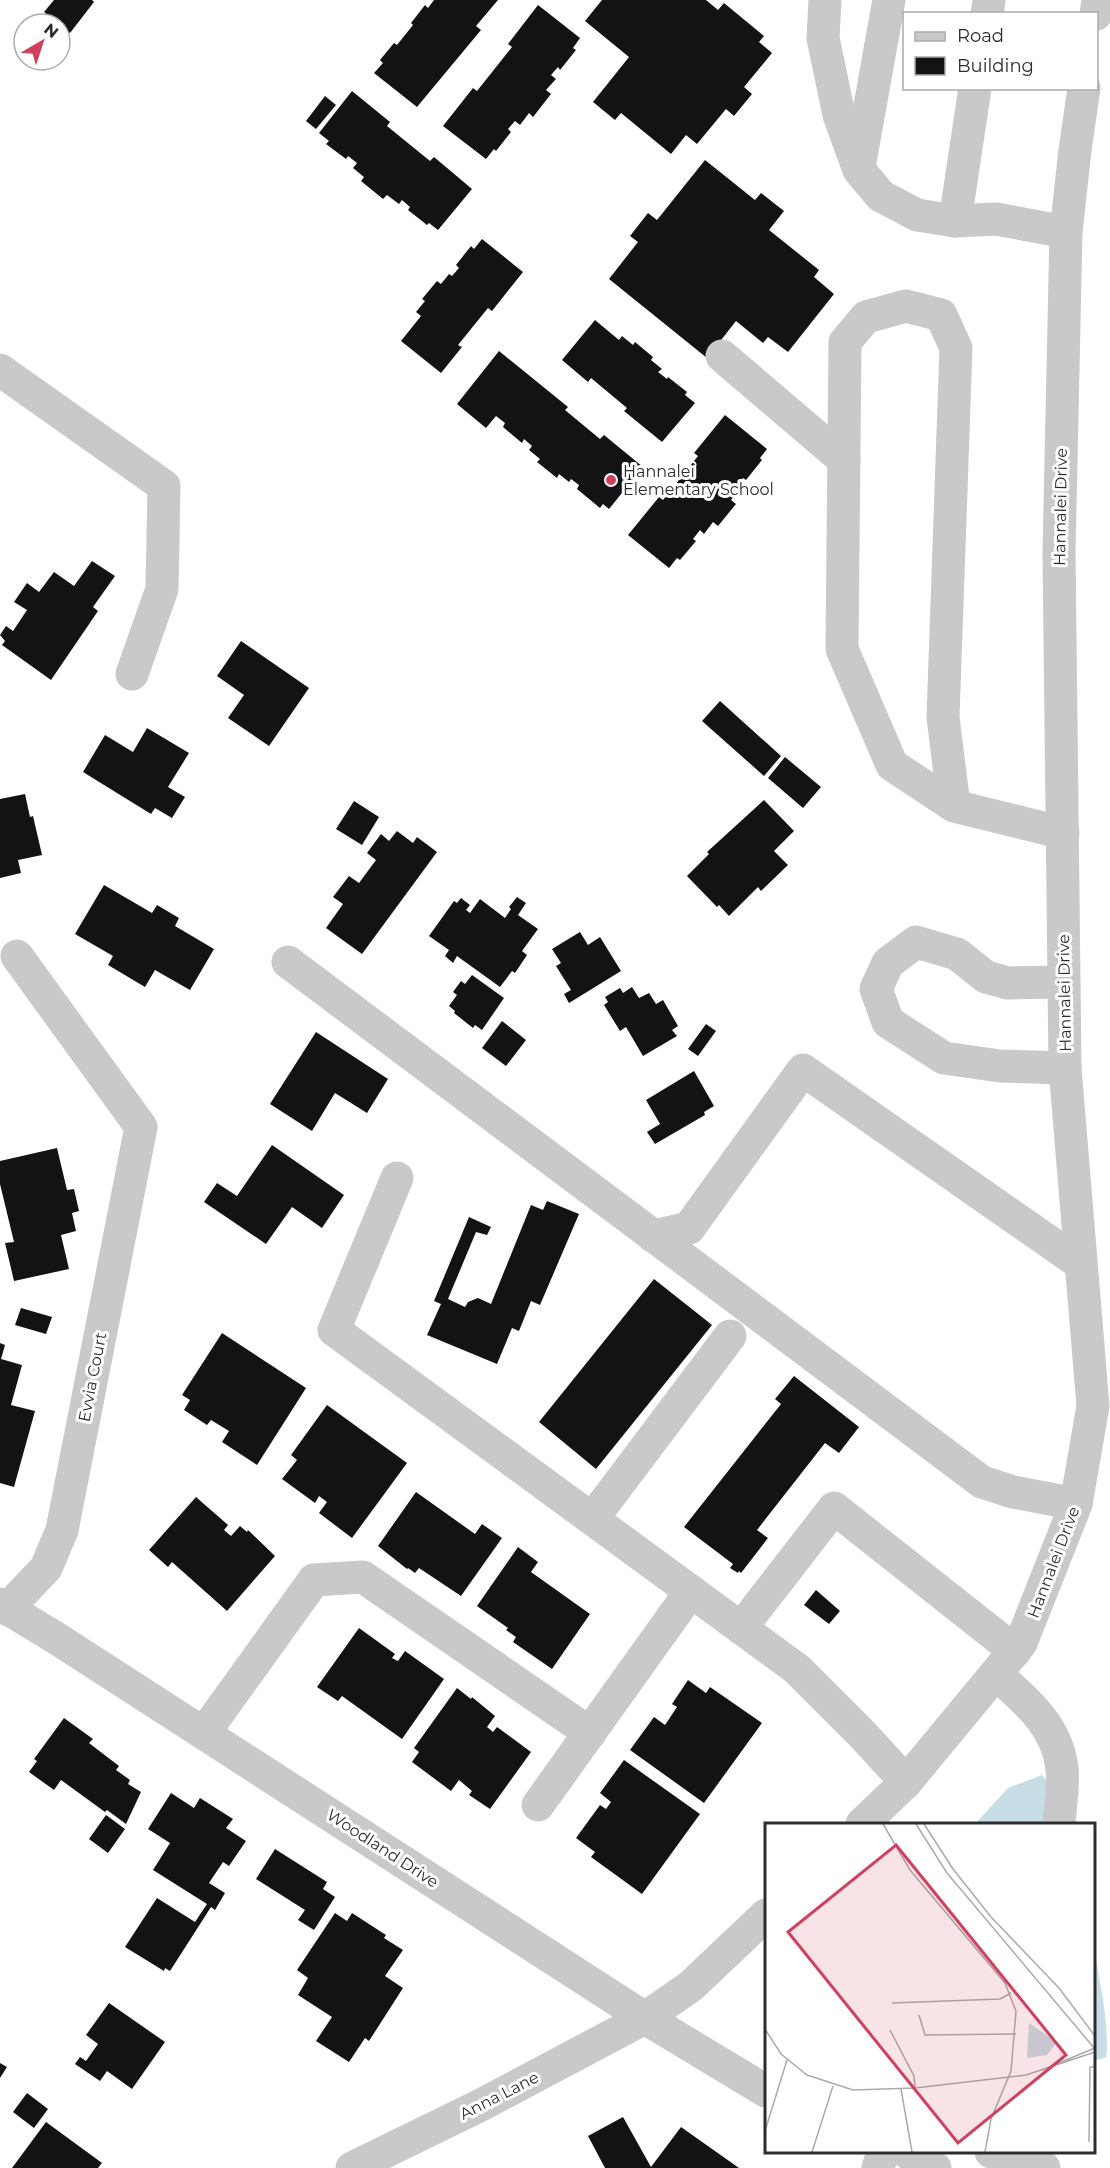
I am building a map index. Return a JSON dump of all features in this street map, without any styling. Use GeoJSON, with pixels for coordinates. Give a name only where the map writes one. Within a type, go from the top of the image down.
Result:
{"type":"FeatureCollection","features":[{"type":"Feature","properties":{"kind":"street"},"geometry":{"type":"LineString","coordinates":[[825,0],[823,38],[839,115],[859,170],[880,196],[917,215],[955,222],[996,219],[1066,232]]}},
{"type":"Feature","properties":{"kind":"street"},"geometry":{"type":"LineString","coordinates":[[859,170],[888,0]]}},
{"type":"Feature","properties":{"kind":"street"},"geometry":{"type":"LineString","coordinates":[[955,222],[975,90]]}},
{"type":"Feature","properties":{"kind":"street","name":"Hannalei Drive"},"geometry":{"type":"LineString","coordinates":[[863,1823],[906,1782],[1021,1643],[1076,1504],[1093,1406],[1065,1068],[1059,552],[1066,232],[1084,90]]}},
{"type":"Feature","properties":{"kind":"street"},"geometry":{"type":"LineString","coordinates":[[954,806],[943,717],[956,348],[941,315],[906,306],[866,316],[845,342],[842,649],[892,765],[954,806],[1063,833]]}},
{"type":"Feature","properties":{"kind":"street"},"geometry":{"type":"LineString","coordinates":[[722,356],[844,460]]}},
{"type":"Feature","properties":{"kind":"street"},"geometry":{"type":"LineString","coordinates":[[0,370],[164,486],[162,589],[132,674]]}},
{"type":"Feature","properties":{"kind":"street"},"geometry":{"type":"LineString","coordinates":[[1063,982],[1008,983],[986,977],[957,954],[916,942],[888,963],[876,989],[888,1022],[944,1058],[1000,1066],[1065,1068]]}},
{"type":"Feature","properties":{"kind":"street","name":"Evvia Court"},"geometry":{"type":"LineString","coordinates":[[4,1607],[46,1568],[62,1530],[141,1127],[18,956]]}},
{"type":"Feature","properties":{"kind":"street"},"geometry":{"type":"LineString","coordinates":[[288,962],[982,1482],[1013,1492],[1076,1504]]}},
{"type":"Feature","properties":{"kind":"street"},"geometry":{"type":"LineString","coordinates":[[653,1236],[689,1227],[803,1070],[1081,1264]]}},
{"type":"Feature","properties":{"kind":"street"},"geometry":{"type":"LineString","coordinates":[[397,1178],[334,1330],[797,1669],[906,1782]]}},
{"type":"Feature","properties":{"kind":"street"},"geometry":{"type":"LineString","coordinates":[[593,1518],[730,1336]]}},
{"type":"Feature","properties":{"kind":"street"},"geometry":{"type":"LineString","coordinates":[[741,1628],[834,1508],[1006,1662],[1051,1731],[1062,1767],[1059,1823]]}},
{"type":"Feature","properties":{"kind":"street"},"geometry":{"type":"LineString","coordinates":[[204,1733],[314,1580],[363,1577],[590,1733]]}},
{"type":"Feature","properties":{"kind":"street"},"geometry":{"type":"LineString","coordinates":[[538,1805],[691,1591]]}},
{"type":"Feature","properties":{"kind":"street","name":"Woodland Drive"},"geometry":{"type":"LineString","coordinates":[[4,1607],[57,1638],[645,2018],[765,2090]]}},
{"type":"Feature","properties":{"kind":"street"},"geometry":{"type":"LineString","coordinates":[[645,2018],[691,1986],[765,1916]]}},
{"type":"Feature","properties":{"kind":"street","name":"Anna Lane"},"geometry":{"type":"LineString","coordinates":[[352,2168],[479,2106],[645,2018]]}},
{"type":"Feature","properties":{"kind":"street"},"geometry":{"type":"LineString","coordinates":[[878,2168],[882,2153]]}},
{"type":"Feature","properties":{"kind":"street"},"geometry":{"type":"LineString","coordinates":[[909,2153],[921,2163],[935,2168]]}},
{"type":"Feature","properties":{"kind":"street"},"geometry":{"type":"LineString","coordinates":[[997,2153],[1044,2168]]}},
{"type":"Feature","properties":{"kind":"water"},"geometry":{"type":"Polygon","coordinates":[[[1042,1775],[1070,1808],[1072,1823],[976,1823],[1008,1788],[1042,1775]]]}},
{"type":"Feature","properties":{"kind":"water"},"geometry":{"type":"Polygon","coordinates":[[[1095,1957],[1104,2005],[1107,2034],[1106,2057],[1095,2061],[1095,1957]]]}},
{"type":"Feature","properties":{"kind":"building"},"geometry":{"type":"Polygon","coordinates":[[[54,0],[92,0],[94,2],[72,30],[72,12],[44,12],[54,0]]]}},
{"type":"Feature","properties":{"kind":"building"},"geometry":{"type":"Polygon","coordinates":[[[434,0],[498,0],[476,26],[481,30],[417,107],[374,73],[383,63],[380,60],[394,43],[397,45],[425,5],[428,8],[434,0]]]}},
{"type":"Feature","properties":{"kind":"building"},"geometry":{"type":"Polygon","coordinates":[[[602,0],[706,0],[718,10],[724,3],[764,36],[759,42],[772,53],[744,87],[752,94],[734,116],[726,109],[697,144],[686,135],[671,154],[621,113],[615,120],[593,102],[629,57],[585,21],[602,0]]]}},
{"type":"Feature","properties":{"kind":"building"},"geometry":{"type":"Polygon","coordinates":[[[538,5],[580,38],[573,48],[576,50],[560,70],[558,67],[551,75],[556,79],[546,90],[551,94],[533,117],[529,113],[520,125],[515,121],[508,129],[511,132],[496,151],[494,149],[486,159],[443,126],[473,88],[477,91],[512,47],[508,44],[538,5]]]}},
{"type":"Feature","properties":{"kind":"building"},"geometry":{"type":"Polygon","coordinates":[[[352,91],[390,122],[387,126],[430,161],[434,157],[472,189],[438,230],[429,223],[427,225],[408,210],[410,207],[402,200],[399,204],[387,195],[383,199],[361,181],[364,177],[353,168],[357,163],[348,156],[346,159],[326,144],[329,141],[319,133],[352,91]]]}},
{"type":"Feature","properties":{"kind":"building"},"geometry":{"type":"Polygon","coordinates":[[[325,96],[336,105],[316,129],[306,121],[325,96]]]}},
{"type":"Feature","properties":{"kind":"building"},"geometry":{"type":"Polygon","coordinates":[[[705,160],[755,200],[761,193],[784,211],[769,230],[819,270],[814,277],[834,294],[788,352],[768,337],[763,343],[736,321],[707,358],[609,279],[638,242],[630,236],[648,213],[657,220],[705,160]]]}},
{"type":"Feature","properties":{"kind":"building"},"geometry":{"type":"Polygon","coordinates":[[[482,239],[523,272],[492,311],[488,308],[458,345],[462,347],[441,373],[401,341],[421,316],[416,312],[425,301],[422,299],[437,281],[441,284],[449,274],[452,276],[459,268],[456,265],[471,246],[474,249],[482,239]]]}},
{"type":"Feature","properties":{"kind":"building"},"geometry":{"type":"Polygon","coordinates":[[[595,320],[619,340],[622,336],[633,345],[635,342],[653,357],[651,360],[662,369],[658,372],[687,392],[685,395],[695,403],[662,442],[624,411],[627,408],[591,378],[588,382],[562,360],[595,320]]]}},
{"type":"Feature","properties":{"kind":"building"},"geometry":{"type":"Polygon","coordinates":[[[499,351],[568,407],[565,410],[600,439],[604,435],[643,467],[609,509],[603,504],[600,508],[577,489],[579,485],[571,479],[569,482],[559,474],[557,478],[537,462],[540,459],[529,450],[532,446],[524,439],[522,443],[503,427],[505,423],[496,416],[486,428],[457,404],[499,351]]]}},
{"type":"Feature","properties":{"kind":"building"},"geometry":{"type":"Polygon","coordinates":[[[725,415],[767,449],[760,458],[762,460],[746,480],[743,478],[737,485],[741,488],[731,500],[736,504],[718,526],[713,522],[704,534],[700,530],[693,539],[696,541],[680,560],[677,558],[669,568],[628,535],[659,497],[663,500],[698,456],[694,453],[725,415]]]}},
{"type":"Feature","properties":{"kind":"building"},"geometry":{"type":"Polygon","coordinates":[[[92,561],[115,576],[93,607],[98,611],[51,680],[2,645],[5,641],[0,635],[6,626],[13,631],[27,610],[14,602],[27,583],[39,592],[54,572],[74,586],[92,561]]]}},
{"type":"Feature","properties":{"kind":"building"},"geometry":{"type":"Polygon","coordinates":[[[241,641],[309,688],[269,746],[228,718],[244,695],[217,676],[241,641]]]}},
{"type":"Feature","properties":{"kind":"building"},"geometry":{"type":"Polygon","coordinates":[[[720,701],[781,756],[764,776],[702,721],[720,701]]]}},
{"type":"Feature","properties":{"kind":"building"},"geometry":{"type":"Polygon","coordinates":[[[147,728],[189,753],[168,787],[185,797],[172,818],[155,808],[151,814],[83,772],[105,735],[133,752],[147,728]]]}},
{"type":"Feature","properties":{"kind":"building"},"geometry":{"type":"Polygon","coordinates":[[[785,757],[821,787],[803,808],[768,778],[785,757]]]}},
{"type":"Feature","properties":{"kind":"building"},"geometry":{"type":"Polygon","coordinates":[[[25,794],[30,817],[33,816],[42,855],[18,860],[21,873],[0,878],[0,799],[25,794]]]}},
{"type":"Feature","properties":{"kind":"building"},"geometry":{"type":"Polygon","coordinates":[[[764,800],[794,831],[774,851],[788,865],[761,891],[758,887],[729,916],[687,876],[709,854],[707,852],[764,800]]]}},
{"type":"Feature","properties":{"kind":"building"},"geometry":{"type":"Polygon","coordinates":[[[354,801],[379,817],[362,845],[336,829],[354,801]]]}},
{"type":"Feature","properties":{"kind":"building"},"geometry":{"type":"Polygon","coordinates":[[[397,831],[413,843],[417,837],[437,852],[362,954],[326,928],[343,904],[333,897],[349,876],[359,883],[376,860],[367,853],[381,834],[389,841],[397,831]]]}},
{"type":"Feature","properties":{"kind":"building"},"geometry":{"type":"Polygon","coordinates":[[[104,885],[152,913],[157,905],[179,918],[175,926],[214,949],[190,990],[155,970],[145,987],[108,965],[113,956],[75,934],[104,885]]]}},
{"type":"Feature","properties":{"kind":"building"},"geometry":{"type":"Polygon","coordinates":[[[517,897],[526,903],[518,915],[538,929],[522,951],[527,955],[515,973],[512,971],[500,987],[457,956],[453,963],[445,956],[449,950],[429,936],[454,901],[457,903],[461,898],[470,905],[466,910],[470,913],[480,899],[505,918],[511,909],[509,907],[517,897]]]}},
{"type":"Feature","properties":{"kind":"building"},"geometry":{"type":"Polygon","coordinates":[[[580,932],[588,945],[600,937],[621,971],[569,1003],[564,994],[571,990],[556,966],[561,963],[552,949],[580,932]]]}},
{"type":"Feature","properties":{"kind":"building"},"geometry":{"type":"Polygon","coordinates":[[[472,975],[504,998],[482,1030],[475,1025],[473,1028],[449,1006],[457,995],[453,992],[461,981],[465,984],[472,975]]]}},
{"type":"Feature","properties":{"kind":"building"},"geometry":{"type":"Polygon","coordinates":[[[632,987],[639,998],[649,993],[656,1004],[663,1000],[678,1026],[672,1030],[677,1036],[643,1056],[626,1027],[620,1031],[604,1005],[608,1002],[605,997],[620,988],[623,993],[632,987]]]}},
{"type":"Feature","properties":{"kind":"building"},"geometry":{"type":"Polygon","coordinates":[[[502,1021],[526,1040],[506,1066],[482,1048],[502,1021]]]}},
{"type":"Feature","properties":{"kind":"building"},"geometry":{"type":"Polygon","coordinates":[[[706,1024],[716,1031],[698,1056],[688,1049],[706,1024]]]}},
{"type":"Feature","properties":{"kind":"building"},"geometry":{"type":"Polygon","coordinates":[[[316,1032],[388,1079],[367,1113],[335,1093],[312,1131],[270,1104],[316,1032]]]}},
{"type":"Feature","properties":{"kind":"building"},"geometry":{"type":"Polygon","coordinates":[[[694,1071],[714,1106],[704,1112],[705,1115],[655,1144],[647,1132],[660,1124],[646,1100],[694,1071]]]}},
{"type":"Feature","properties":{"kind":"building"},"geometry":{"type":"Polygon","coordinates":[[[272,1145],[344,1195],[322,1228],[292,1207],[266,1244],[204,1202],[217,1183],[237,1196],[272,1145]]]}},
{"type":"Feature","properties":{"kind":"building"},"geometry":{"type":"Polygon","coordinates":[[[57,1148],[67,1190],[74,1189],[79,1211],[72,1213],[76,1231],[61,1235],[69,1269],[14,1281],[5,1243],[14,1242],[0,1184],[0,1161],[57,1148]]]}},
{"type":"Feature","properties":{"kind":"building"},"geometry":{"type":"Polygon","coordinates":[[[547,1201],[579,1214],[540,1305],[531,1301],[519,1331],[512,1328],[497,1364],[427,1335],[441,1304],[434,1301],[469,1217],[491,1227],[487,1235],[476,1232],[448,1299],[465,1307],[468,1302],[478,1298],[491,1304],[531,1205],[543,1210],[547,1201]]]}},
{"type":"Feature","properties":{"kind":"building"},"geometry":{"type":"Polygon","coordinates":[[[654,1279],[712,1325],[596,1469],[539,1422],[654,1279]]]}},
{"type":"Feature","properties":{"kind":"building"},"geometry":{"type":"Polygon","coordinates":[[[21,1308],[52,1317],[46,1334],[15,1325],[21,1308]]]}},
{"type":"Feature","properties":{"kind":"building"},"geometry":{"type":"Polygon","coordinates":[[[222,1333],[306,1388],[257,1465],[222,1442],[229,1431],[211,1420],[207,1425],[184,1410],[190,1400],[182,1395],[222,1333]]]}},
{"type":"Feature","properties":{"kind":"building"},"geometry":{"type":"Polygon","coordinates":[[[0,1343],[5,1345],[1,1359],[22,1365],[11,1405],[35,1411],[14,1487],[0,1483],[0,1343]]]}},
{"type":"Feature","properties":{"kind":"building"},"geometry":{"type":"Polygon","coordinates":[[[794,1376],[859,1427],[839,1453],[825,1443],[757,1530],[768,1538],[741,1573],[739,1571],[738,1573],[730,1568],[733,1564],[684,1527],[781,1404],[775,1399],[794,1376]]]}},
{"type":"Feature","properties":{"kind":"building"},"geometry":{"type":"Polygon","coordinates":[[[327,1405],[407,1463],[352,1538],[319,1513],[327,1502],[319,1496],[315,1503],[282,1479],[297,1460],[291,1455],[327,1405]]]}},
{"type":"Feature","properties":{"kind":"building"},"geometry":{"type":"Polygon","coordinates":[[[416,1492],[475,1534],[482,1524],[502,1538],[461,1596],[419,1568],[415,1573],[407,1569],[378,1546],[416,1492]]]}},
{"type":"Feature","properties":{"kind":"building"},"geometry":{"type":"Polygon","coordinates":[[[196,1497],[228,1525],[224,1530],[231,1536],[240,1526],[247,1532],[248,1530],[275,1556],[227,1611],[172,1562],[168,1567],[149,1550],[196,1497]]]}},
{"type":"Feature","properties":{"kind":"building"},"geometry":{"type":"Polygon","coordinates":[[[518,1547],[538,1562],[531,1572],[590,1614],[552,1669],[513,1642],[516,1637],[506,1630],[508,1628],[477,1606],[518,1547]]]}},
{"type":"Feature","properties":{"kind":"building"},"geometry":{"type":"Polygon","coordinates":[[[816,1590],[840,1611],[829,1624],[804,1605],[816,1590]]]}},
{"type":"Feature","properties":{"kind":"building"},"geometry":{"type":"Polygon","coordinates":[[[359,1628],[395,1654],[392,1658],[398,1661],[405,1651],[444,1679],[402,1739],[342,1696],[338,1701],[317,1687],[359,1628]]]}},
{"type":"Feature","properties":{"kind":"building"},"geometry":{"type":"Polygon","coordinates":[[[688,1680],[706,1693],[710,1687],[762,1723],[704,1803],[630,1750],[654,1717],[665,1725],[677,1707],[672,1704],[688,1680]]]}},
{"type":"Feature","properties":{"kind":"building"},"geometry":{"type":"Polygon","coordinates":[[[457,1688],[495,1716],[487,1727],[493,1732],[497,1727],[531,1752],[490,1809],[469,1795],[472,1791],[459,1780],[451,1791],[412,1762],[419,1752],[414,1748],[457,1688]]]}},
{"type":"Feature","properties":{"kind":"building"},"geometry":{"type":"Polygon","coordinates":[[[64,1718],[93,1739],[89,1743],[119,1766],[116,1770],[130,1780],[128,1784],[141,1792],[126,1824],[107,1810],[105,1812],[61,1780],[54,1790],[29,1772],[37,1761],[34,1759],[64,1718]]]}},
{"type":"Feature","properties":{"kind":"building"},"geometry":{"type":"Polygon","coordinates":[[[624,1760],[700,1814],[642,1894],[591,1857],[595,1852],[576,1838],[600,1805],[606,1809],[611,1802],[600,1793],[624,1760]]]}},
{"type":"Feature","properties":{"kind":"building"},"geometry":{"type":"Polygon","coordinates":[[[171,1793],[194,1808],[200,1798],[233,1819],[226,1828],[246,1841],[229,1866],[223,1862],[209,1883],[225,1893],[215,1910],[211,1907],[170,1971],[165,1968],[164,1971],[125,1947],[157,1898],[195,1922],[207,1904],[153,1870],[170,1843],[148,1829],[171,1793]]]}},
{"type":"Feature","properties":{"kind":"building"},"geometry":{"type":"Polygon","coordinates":[[[106,1815],[125,1829],[108,1853],[89,1839],[106,1815]]]}},
{"type":"Feature","properties":{"kind":"building"},"geometry":{"type":"Polygon","coordinates":[[[275,1849],[327,1882],[323,1889],[335,1897],[314,1930],[298,1920],[305,1910],[256,1879],[275,1849]]]}},
{"type":"Feature","properties":{"kind":"building"},"geometry":{"type":"Polygon","coordinates":[[[335,1913],[347,1921],[352,1913],[386,1935],[384,1938],[403,1950],[385,1976],[403,1988],[369,2041],[365,2038],[349,2062],[316,2041],[332,2017],[298,1995],[308,1978],[297,1970],[335,1913]]]}},
{"type":"Feature","properties":{"kind":"building"},"geometry":{"type":"Polygon","coordinates":[[[109,2003],[165,2042],[132,2089],[107,2071],[100,2081],[75,2064],[80,2057],[86,2061],[98,2044],[86,2035],[109,2003]]]}},
{"type":"Feature","properties":{"kind":"building"},"geometry":{"type":"Polygon","coordinates":[[[0,2063],[7,2067],[0,2078],[0,2063]]]}},
{"type":"Feature","properties":{"kind":"building"},"geometry":{"type":"Polygon","coordinates":[[[27,2093],[48,2109],[34,2128],[13,2112],[27,2093]]]}},
{"type":"Feature","properties":{"kind":"building"},"geometry":{"type":"Polygon","coordinates":[[[623,2117],[651,2167],[681,2127],[739,2168],[605,2168],[588,2136],[623,2117]]]}},
{"type":"Feature","properties":{"kind":"building"},"geometry":{"type":"Polygon","coordinates":[[[46,2122],[102,2163],[98,2168],[12,2168],[46,2122]]]}},
{"type":"Feature","properties":{"kind":"place","name":"Hannalei Elementary School"},"geometry":{"type":"Point","coordinates":[611,480]}}]}
